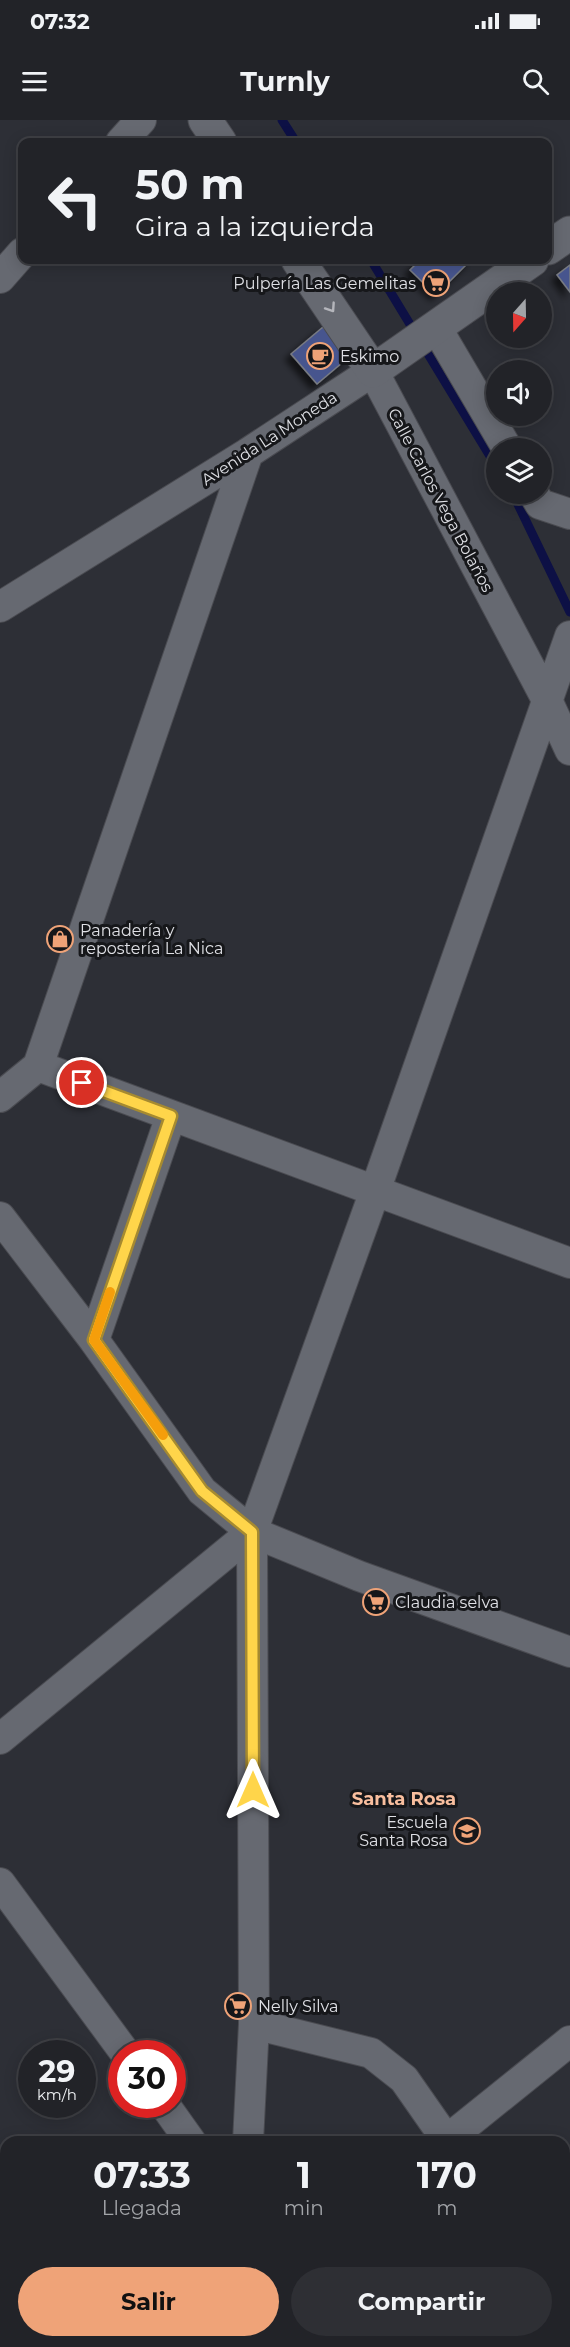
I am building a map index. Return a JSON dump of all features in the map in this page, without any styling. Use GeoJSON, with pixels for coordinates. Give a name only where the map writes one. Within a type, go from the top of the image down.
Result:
{"type":"FeatureCollection","features":[{"type":"Feature","properties":{"kind":"street"},"geometry":{"type":"LineString","coordinates":[[125,138],[141,120]]}},
{"type":"Feature","properties":{"kind":"street"},"geometry":{"type":"LineString","coordinates":[[205,120],[217,138]]}},
{"type":"Feature","properties":{"kind":"street"},"geometry":{"type":"LineString","coordinates":[[552,245],[570,232]]}},
{"type":"Feature","properties":{"kind":"street"},"geometry":{"type":"LineString","coordinates":[[0,278],[18,258]]}},
{"type":"Feature","properties":{"kind":"street","name":"Calle Carlos Vega Bolaños"},"geometry":{"type":"LineString","coordinates":[[301,264],[377,368],[547,700],[570,750]]}},
{"type":"Feature","properties":{"kind":"street","name":"Avenida La Moneda"},"geometry":{"type":"LineString","coordinates":[[0,607],[248,453],[377,368],[526,264]]}},
{"type":"Feature","properties":{"kind":"street"},"geometry":{"type":"LineString","coordinates":[[430,331],[500,438]]}},
{"type":"Feature","properties":{"kind":"street"},"geometry":{"type":"LineString","coordinates":[[0,1096],[38,1066],[248,453]]}},
{"type":"Feature","properties":{"kind":"street"},"geometry":{"type":"LineString","coordinates":[[540,504],[570,514]]}},
{"type":"Feature","properties":{"kind":"street"},"geometry":{"type":"LineString","coordinates":[[248,2136],[255,2024],[252,1532],[375,1191],[570,636]]}},
{"type":"Feature","properties":{"kind":"street"},"geometry":{"type":"LineString","coordinates":[[38,1066],[570,1263]]}},
{"type":"Feature","properties":{"kind":"street"},"geometry":{"type":"LineString","coordinates":[[94,1340],[171,1116]]}},
{"type":"Feature","properties":{"kind":"street"},"geometry":{"type":"LineString","coordinates":[[0,1217],[94,1340],[202,1491],[252,1532],[359,1576],[570,1652]]}},
{"type":"Feature","properties":{"kind":"street"},"geometry":{"type":"LineString","coordinates":[[0,1739],[252,1532]]}},
{"type":"Feature","properties":{"kind":"street"},"geometry":{"type":"LineString","coordinates":[[0,1883],[116,2040]]}},
{"type":"Feature","properties":{"kind":"street"},"geometry":{"type":"LineString","coordinates":[[255,2024],[371,2053],[404,2079],[444,2136]]}},
{"type":"Feature","properties":{"kind":"street"},"geometry":{"type":"LineString","coordinates":[[454,2136],[570,2041]]}},
{"type":"Feature","properties":{"kind":"street"},"geometry":{"type":"LineString","coordinates":[[174,2118],[187,2136]]}},
{"type":"Feature","properties":{"kind":"building","name":"Pulpería Las Gemelitas"},"geometry":{"type":"Polygon","coordinates":[[[416,264],[467,264],[436,295],[410,270],[416,264]]]}},
{"type":"Feature","properties":{"kind":"building"},"geometry":{"type":"Polygon","coordinates":[[[570,265],[570,292],[557,275],[570,265]]]}},
{"type":"Feature","properties":{"kind":"building","name":"Eskimo"},"geometry":{"type":"Polygon","coordinates":[[[323,327],[349,357],[317,384],[291,354],[323,327]]]}},
{"type":"Feature","properties":{"kind":"waterway"},"geometry":{"type":"LineString","coordinates":[[282,120],[293,138]]}},
{"type":"Feature","properties":{"kind":"waterway"},"geometry":{"type":"LineString","coordinates":[[373,264],[486,450]]}},
{"type":"Feature","properties":{"kind":"waterway"},"geometry":{"type":"LineString","coordinates":[[518,504],[570,612]]}},
{"type":"Feature","properties":{"kind":"slow traffic"},"geometry":{"type":"LineString","coordinates":[[110,1292],[94,1340],[163,1435]]}},
{"type":"Feature","properties":{"kind":"place","name":"Pulpería Las Gemelitas"},"geometry":{"type":"Point","coordinates":[436,283]}},
{"type":"Feature","properties":{"kind":"place","name":"Eskimo"},"geometry":{"type":"Point","coordinates":[320,356]}},
{"type":"Feature","properties":{"kind":"place","name":"Panadería y repostería La Nica"},"geometry":{"type":"Point","coordinates":[60,939]}},
{"type":"Feature","properties":{"kind":"place","name":"Claudia selva"},"geometry":{"type":"Point","coordinates":[376,1602]}},
{"type":"Feature","properties":{"kind":"place","name":"Escuela Santa Rosa"},"geometry":{"type":"Point","coordinates":[467,1831]}},
{"type":"Feature","properties":{"kind":"place","name":"Nelly Silva"},"geometry":{"type":"Point","coordinates":[238,2006]}},
{"type":"Feature","properties":{"kind":"district","name":"Santa Rosa"},"geometry":{"type":"Point","coordinates":[404,1799]}},
{"type":"Feature","properties":{"kind":"route"},"geometry":{"type":"LineString","coordinates":[[82,1083],[171,1116],[94,1340],[202,1491],[252,1532],[253,1790]]}}]}
